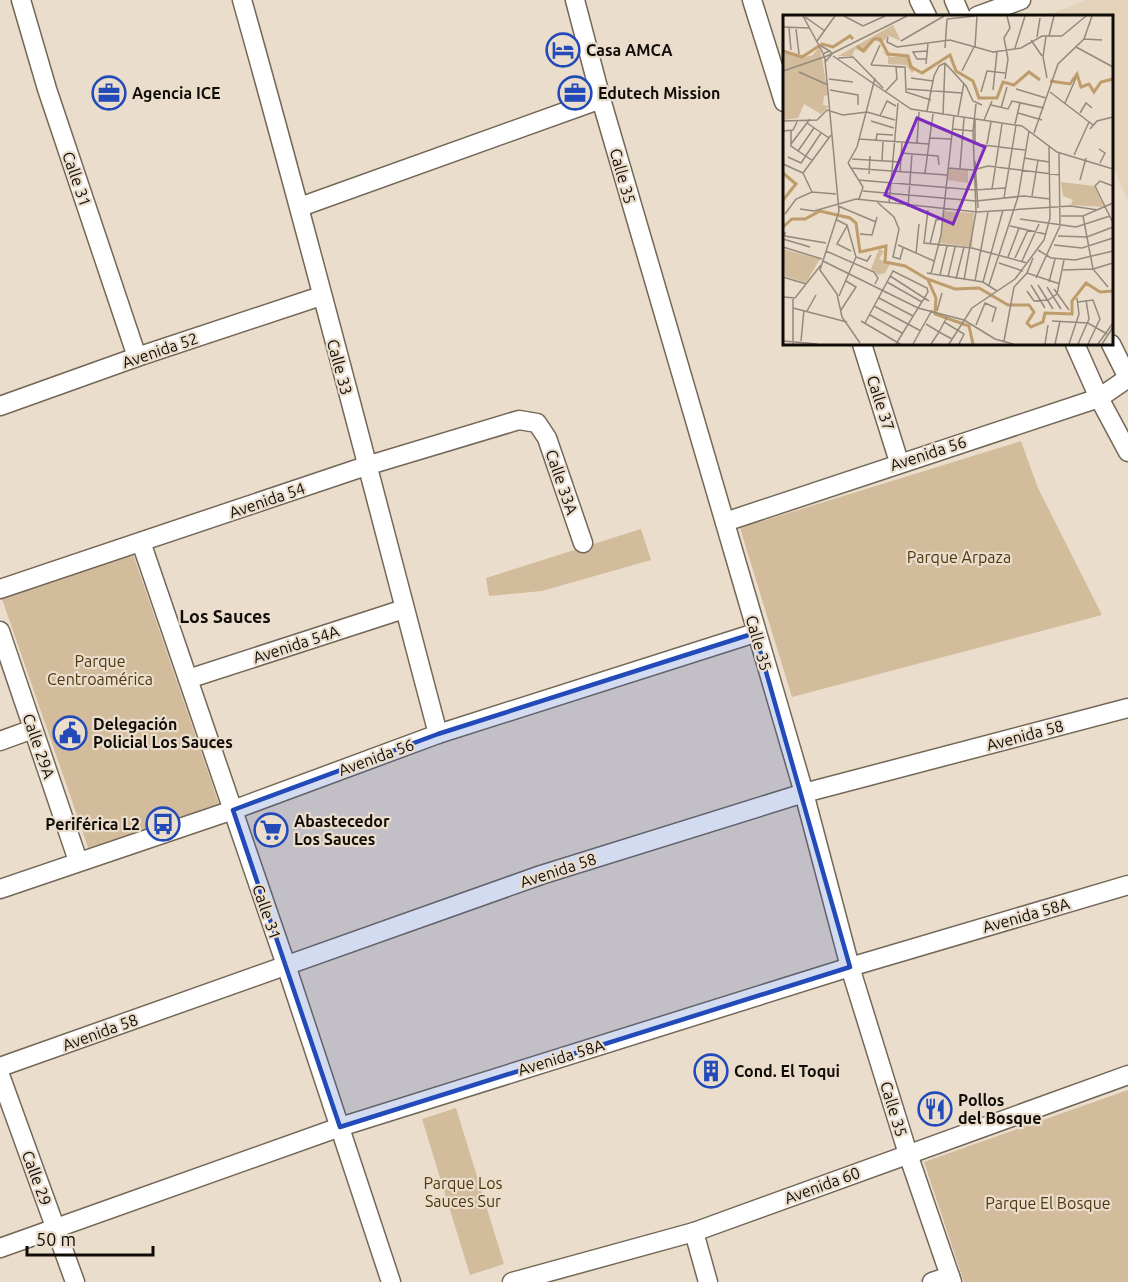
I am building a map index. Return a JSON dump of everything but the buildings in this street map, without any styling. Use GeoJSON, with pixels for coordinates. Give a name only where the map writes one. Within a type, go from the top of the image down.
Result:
{"type":"FeatureCollection","features":[{"type":"Feature","properties":{"kind":"street","name":"Calle 31"},"geometry":{"type":"LineString","coordinates":[[21,0],[47,89],[137,357]]}},
{"type":"Feature","properties":{"kind":"street","name":"Calle 33"},"geometry":{"type":"LineString","coordinates":[[242,0],[300,207],[321,296],[438,734]]}},
{"type":"Feature","properties":{"kind":"street","name":"Calle 35"},"geometry":{"type":"LineString","coordinates":[[575,0],[601,99],[725,522],[755,633],[804,793],[850,967],[908,1154],[951,1279]]}},
{"type":"Feature","properties":{"kind":"street"},"geometry":{"type":"LineString","coordinates":[[752,0],[783,99]]}},
{"type":"Feature","properties":{"kind":"street"},"geometry":{"type":"LineString","coordinates":[[920,0],[927,15]]}},
{"type":"Feature","properties":{"kind":"street"},"geometry":{"type":"LineString","coordinates":[[954,0],[961,15]]}},
{"type":"Feature","properties":{"kind":"street"},"geometry":{"type":"LineString","coordinates":[[981,15],[1021,0]]}},
{"type":"Feature","properties":{"kind":"street"},"geometry":{"type":"LineString","coordinates":[[300,207],[601,99]]}},
{"type":"Feature","properties":{"kind":"street","name":"Avenida 52"},"geometry":{"type":"LineString","coordinates":[[0,406],[137,357],[321,296]]}},
{"type":"Feature","properties":{"kind":"street","name":"Calle 37"},"geometry":{"type":"LineString","coordinates":[[862,345],[899,462]]}},
{"type":"Feature","properties":{"kind":"street"},"geometry":{"type":"LineString","coordinates":[[1075,345],[1099,398],[1128,452]]}},
{"type":"Feature","properties":{"kind":"street"},"geometry":{"type":"LineString","coordinates":[[1112,345],[1128,378]]}},
{"type":"Feature","properties":{"kind":"street","name":"Avenida 56"},"geometry":{"type":"LineString","coordinates":[[725,522],[899,462],[1099,398],[1128,378]]}},
{"type":"Feature","properties":{"kind":"street","name":"Avenida 54"},"geometry":{"type":"LineString","coordinates":[[0,589],[366,466],[519,420],[537,423]]}},
{"type":"Feature","properties":{"kind":"street","name":"Calle 33A"},"geometry":{"type":"LineString","coordinates":[[537,423],[547,438],[583,543]]}},
{"type":"Feature","properties":{"kind":"street","name":"Calle 31"},"geometry":{"type":"LineString","coordinates":[[141,543],[286,965],[391,1282]]}},
{"type":"Feature","properties":{"kind":"street","name":"Avenida 54A"},"geometry":{"type":"LineString","coordinates":[[188,678],[404,609]]}},
{"type":"Feature","properties":{"kind":"street","name":"Calle 29A"},"geometry":{"type":"LineString","coordinates":[[0,631],[78,861]]}},
{"type":"Feature","properties":{"kind":"street","name":"Avenida 56"},"geometry":{"type":"LineString","coordinates":[[0,889],[232,810],[438,734],[755,633]]}},
{"type":"Feature","properties":{"kind":"street","name":"Avenida 58"},"geometry":{"type":"LineString","coordinates":[[0,1067],[541,875],[804,793],[1128,708]]}},
{"type":"Feature","properties":{"kind":"street"},"geometry":{"type":"LineString","coordinates":[[0,741],[33,729]]}},
{"type":"Feature","properties":{"kind":"street","name":"Avenida 58A"},"geometry":{"type":"LineString","coordinates":[[0,1248],[340,1126],[850,967],[1128,885]]}},
{"type":"Feature","properties":{"kind":"street","name":"Calle 29"},"geometry":{"type":"LineString","coordinates":[[0,1074],[75,1282]]}},
{"type":"Feature","properties":{"kind":"street","name":"Avenida 60"},"geometry":{"type":"LineString","coordinates":[[512,1282],[694,1232],[1128,1075]]}},
{"type":"Feature","properties":{"kind":"street"},"geometry":{"type":"LineString","coordinates":[[694,1232],[708,1282]]}},
{"type":"Feature","properties":{"kind":"street"},"geometry":{"type":"LineString","coordinates":[[932,1282],[951,1279]]}},
{"type":"Feature","properties":{"kind":"highlighted area"},"geometry":{"type":"Polygon","coordinates":[[[755,633],[850,967],[340,1127],[233,810],[438,734],[755,633]]]}},
{"type":"Feature","properties":{"kind":"shaded area"},"geometry":{"type":"Polygon","coordinates":[[[1085,0],[1128,0],[1128,201],[1113,166],[1113,15],[1048,15],[1085,0]]]}},
{"type":"Feature","properties":{"kind":"green space","name":"Parque Arpaza"},"geometry":{"type":"Polygon","coordinates":[[[1021,441],[1038,488],[1102,615],[792,697],[740,528],[1021,441]]]}},
{"type":"Feature","properties":{"kind":"green space"},"geometry":{"type":"Polygon","coordinates":[[[641,529],[651,560],[542,591],[489,596],[486,578],[641,529]]]}},
{"type":"Feature","properties":{"kind":"green space","name":"Parque Centroamérica"},"geometry":{"type":"Polygon","coordinates":[[[133,554],[219,804],[89,850],[2,599],[133,554]]]}},
{"type":"Feature","properties":{"kind":"green space","name":"Parque El Bosque"},"geometry":{"type":"Polygon","coordinates":[[[1128,1090],[1128,1282],[964,1282],[924,1162],[1128,1090]]]}},
{"type":"Feature","properties":{"kind":"green space","name":"Parque Los Sauces Sur"},"geometry":{"type":"Polygon","coordinates":[[[456,1108],[504,1264],[470,1275],[422,1119],[456,1108]]]}},
{"type":"Feature","properties":{"kind":"place","name":"Casa AMCA"},"geometry":{"type":"Point","coordinates":[563,50]}},
{"type":"Feature","properties":{"kind":"place","name":"Agencia ICE"},"geometry":{"type":"Point","coordinates":[109,93]}},
{"type":"Feature","properties":{"kind":"place","name":"Edutech Mission"},"geometry":{"type":"Point","coordinates":[575,93]}},
{"type":"Feature","properties":{"kind":"place","name":"Delegación Policial Los Sauces"},"geometry":{"type":"Point","coordinates":[70,733]}},
{"type":"Feature","properties":{"kind":"place","name":"Periférica L2"},"geometry":{"type":"Point","coordinates":[163,824]}},
{"type":"Feature","properties":{"kind":"place","name":"Abastecedor Los Sauces"},"geometry":{"type":"Point","coordinates":[271,830]}},
{"type":"Feature","properties":{"kind":"place","name":"Cond. El Toqui"},"geometry":{"type":"Point","coordinates":[711,1071]}},
{"type":"Feature","properties":{"kind":"place","name":"Pollos del Bosque"},"geometry":{"type":"Point","coordinates":[935,1109]}},
{"type":"Feature","properties":{"kind":"district","name":"Los Sauces"},"geometry":{"type":"Point","coordinates":[225,616]}}]}
